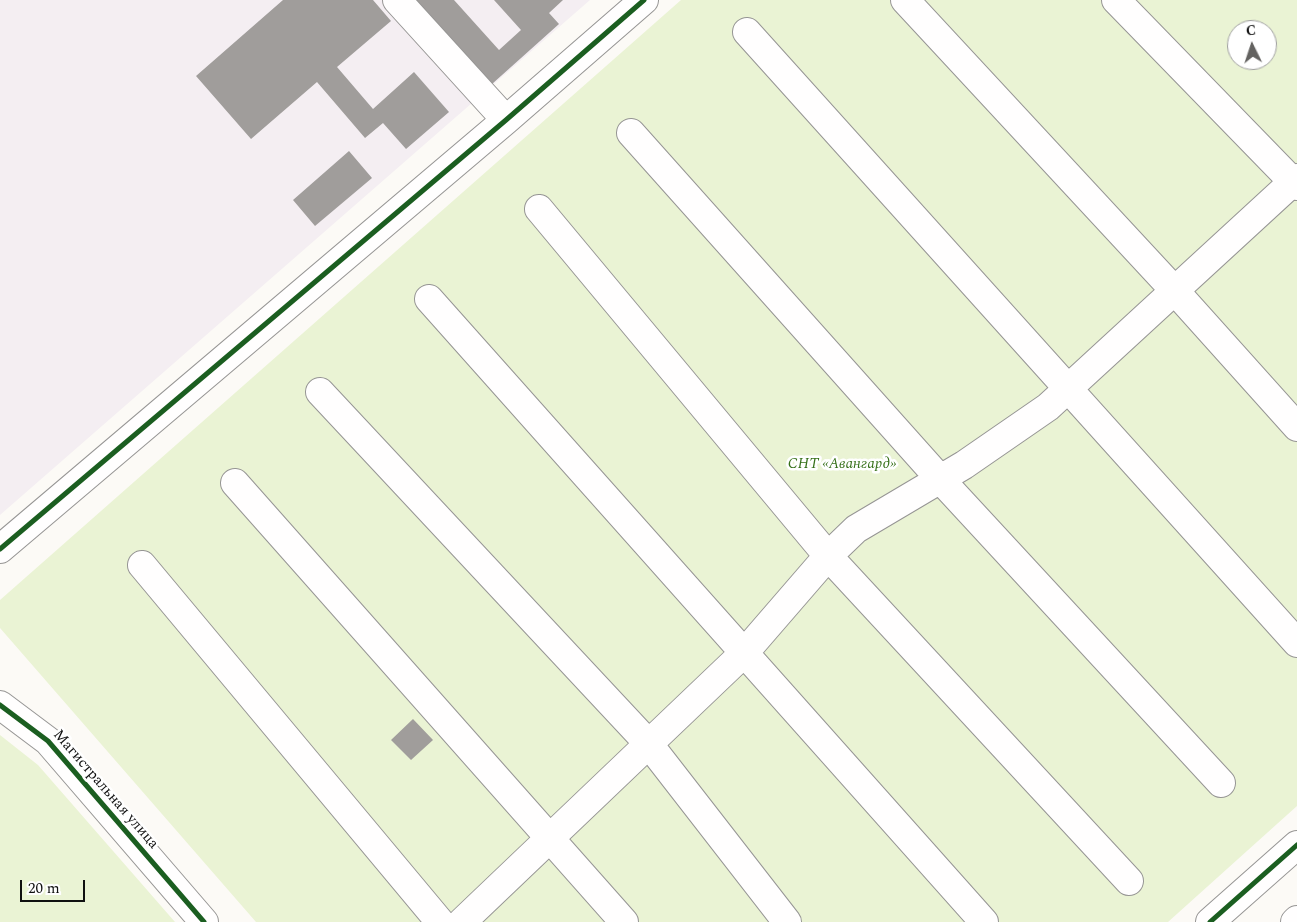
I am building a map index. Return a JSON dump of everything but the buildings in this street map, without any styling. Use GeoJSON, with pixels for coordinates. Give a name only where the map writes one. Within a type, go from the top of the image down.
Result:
{"type":"FeatureCollection","features":[{"type":"Feature","properties":{"kind":"street"},"geometry":{"type":"LineString","coordinates":[[397,0],[506,120]]}},
{"type":"Feature","properties":{"kind":"street"},"geometry":{"type":"LineString","coordinates":[[0,549],[506,120],[644,0]]}},
{"type":"Feature","properties":{"kind":"street"},"geometry":{"type":"LineString","coordinates":[[906,0],[1175,291],[1297,427]]}},
{"type":"Feature","properties":{"kind":"street"},"geometry":{"type":"LineString","coordinates":[[462,922],[745,652],[828,556],[856,529],[940,478],[1048,407],[1296,182],[1116,0]]}},
{"type":"Feature","properties":{"kind":"street"},"geometry":{"type":"LineString","coordinates":[[747,32],[1297,643]]}},
{"type":"Feature","properties":{"kind":"street"},"geometry":{"type":"LineString","coordinates":[[631,133],[940,478],[1222,783]]}},
{"type":"Feature","properties":{"kind":"street"},"geometry":{"type":"LineString","coordinates":[[539,210],[828,556],[1129,881]]}},
{"type":"Feature","properties":{"kind":"street"},"geometry":{"type":"LineString","coordinates":[[429,299],[984,922]]}},
{"type":"Feature","properties":{"kind":"street"},"geometry":{"type":"LineString","coordinates":[[320,392],[648,743],[787,922]]}},
{"type":"Feature","properties":{"kind":"street"},"geometry":{"type":"LineString","coordinates":[[235,483],[624,922]]}},
{"type":"Feature","properties":{"kind":"street"},"geometry":{"type":"LineString","coordinates":[[142,565],[440,922]]}},
{"type":"Feature","properties":{"kind":"street","name":"Магистральная улица"},"geometry":{"type":"LineString","coordinates":[[0,705],[48,741],[204,922]]}},
{"type":"Feature","properties":{"kind":"street"},"geometry":{"type":"LineString","coordinates":[[1210,922],[1297,845]]}},
{"type":"Feature","properties":{"kind":"shaded area"},"geometry":{"type":"Polygon","coordinates":[[[0,0],[590,0],[0,515],[0,0]]]}},
{"type":"Feature","properties":{"kind":"green space","name":"СНТ «Авангард»"},"geometry":{"type":"Polygon","coordinates":[[[681,0],[1297,0],[1297,806],[1168,922],[256,922],[0,628],[0,600],[681,0]]]}},
{"type":"Feature","properties":{"kind":"green space"},"geometry":{"type":"Polygon","coordinates":[[[0,735],[38,765],[175,922],[0,922],[0,735]]]}},
{"type":"Feature","properties":{"kind":"cycle path"},"geometry":{"type":"LineString","coordinates":[[0,549],[506,120],[644,0]]}},
{"type":"Feature","properties":{"kind":"cycle path"},"geometry":{"type":"LineString","coordinates":[[0,705],[48,741],[204,922]]}},
{"type":"Feature","properties":{"kind":"cycle path"},"geometry":{"type":"LineString","coordinates":[[1210,922],[1297,845]]}}]}
